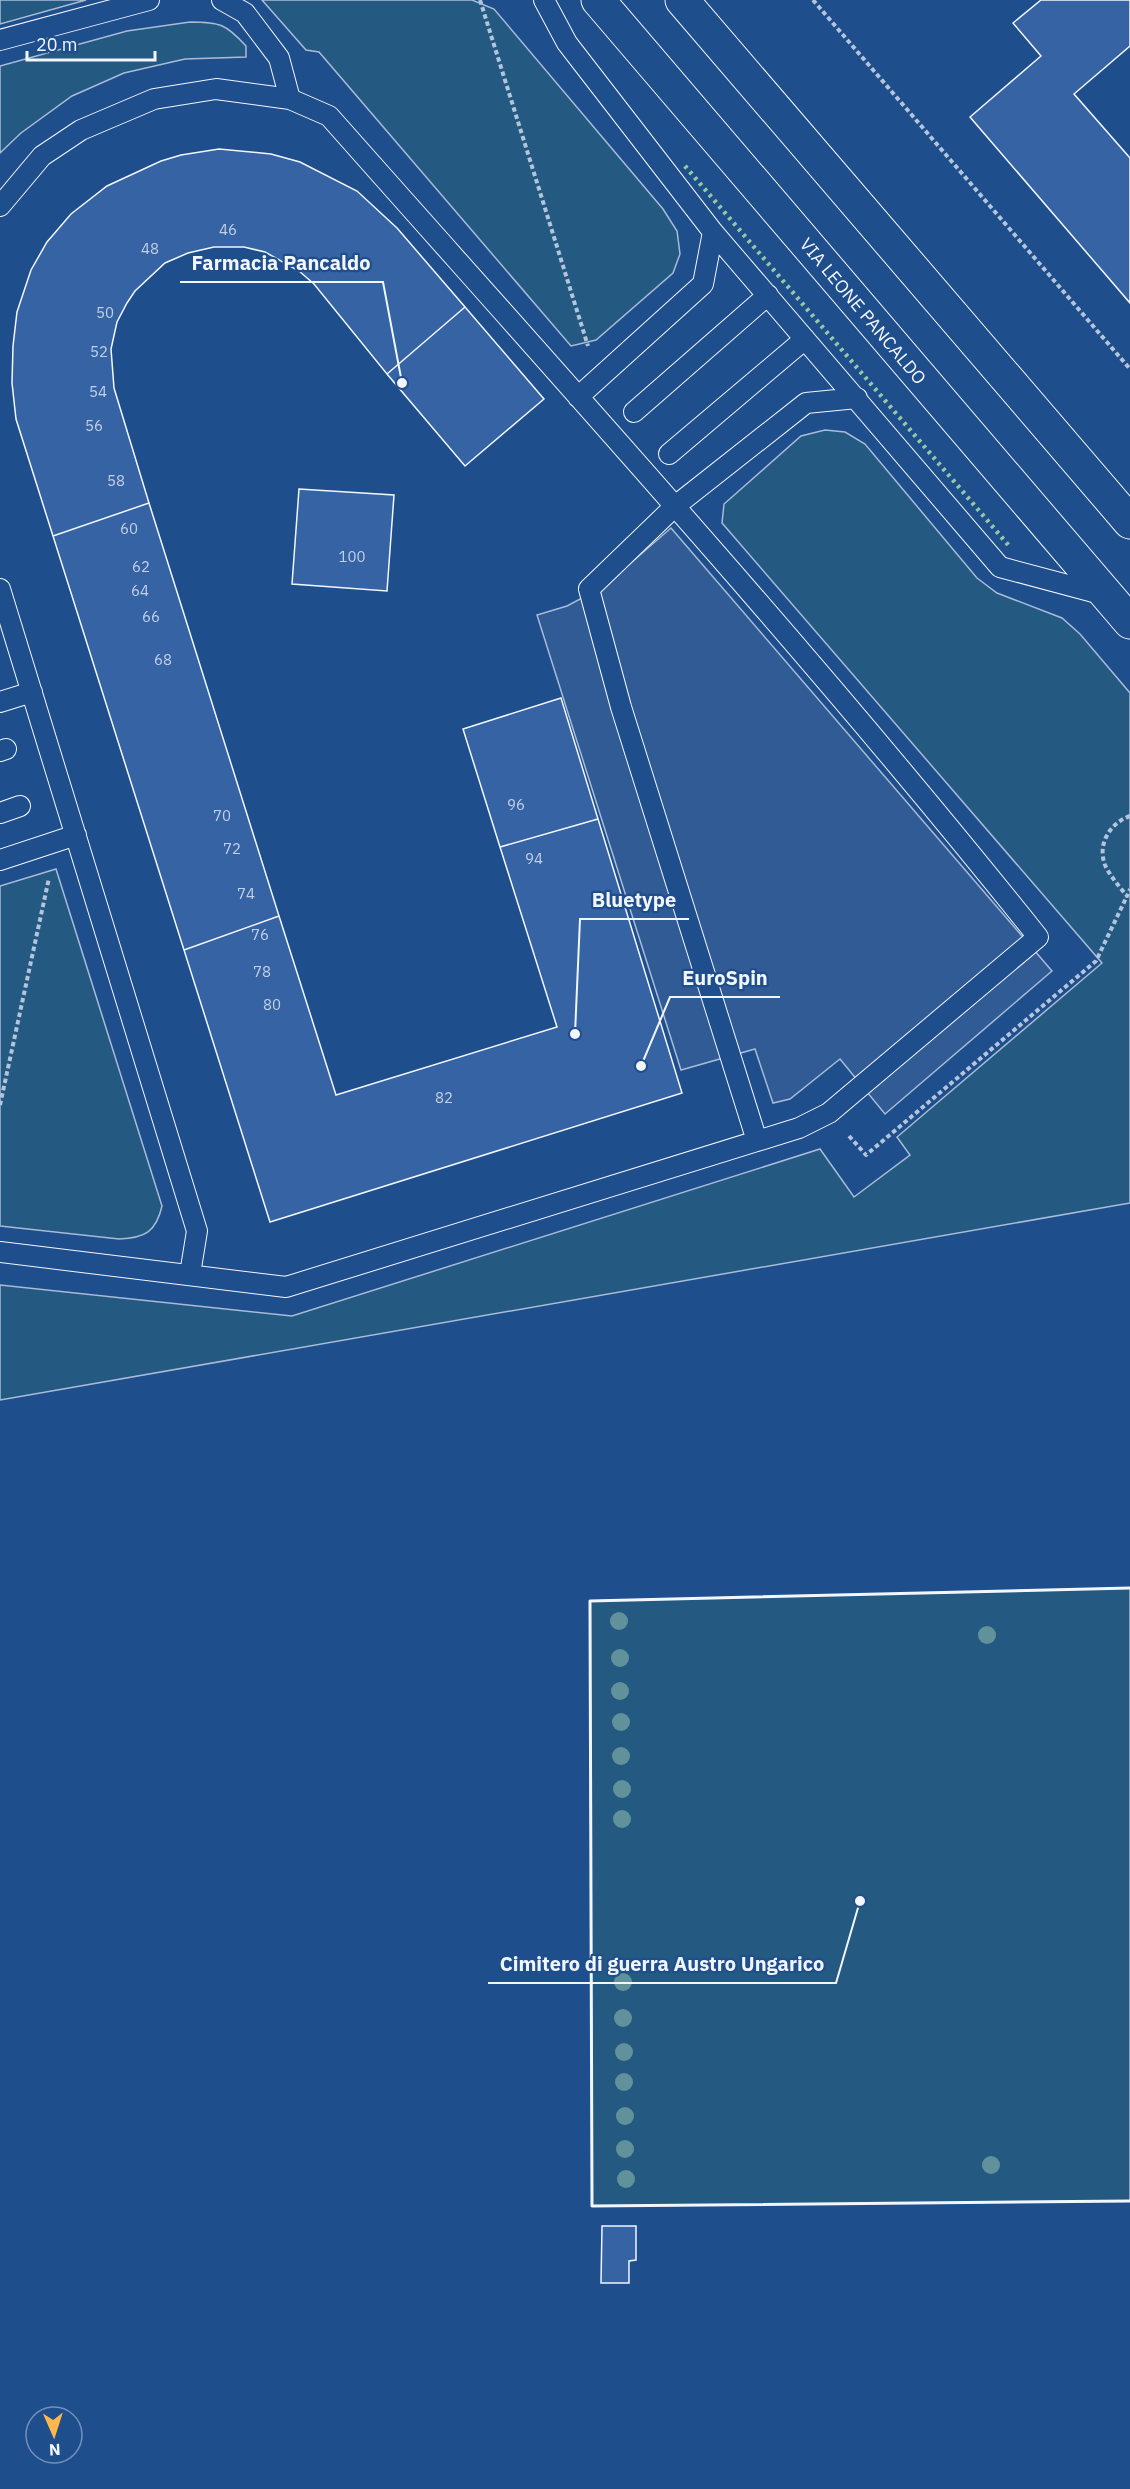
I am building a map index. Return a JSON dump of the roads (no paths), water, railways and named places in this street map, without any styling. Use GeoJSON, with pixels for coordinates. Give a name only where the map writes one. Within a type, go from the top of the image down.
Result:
{"type":"FeatureCollection","features":[{"type":"Feature","properties":{"kind":"main road","name":"VIA LEONE PANCALDO"},"geometry":{"type":"LineString","coordinates":[[598,0],[1130,622]]}},
{"type":"Feature","properties":{"kind":"main road"},"geometry":{"type":"LineString","coordinates":[[682,0],[1130,522]]}},
{"type":"Feature","properties":{"kind":"lane"},"geometry":{"type":"LineString","coordinates":[[0,40],[149,0]]}},
{"type":"Feature","properties":{"kind":"lane"},"geometry":{"type":"LineString","coordinates":[[222,0],[245,13],[279,58],[290,99]]}},
{"type":"Feature","properties":{"kind":"lane"},"geometry":{"type":"LineString","coordinates":[[544,0],[567,43],[713,232],[1000,567],[1106,595]]}},
{"type":"Feature","properties":{"kind":"lane"},"geometry":{"type":"LineString","coordinates":[[0,206],[42,156],[81,130],[154,99],[216,89],[290,99],[329,116],[826,680],[969,850],[1038,937],[829,1113],[799,1128],[286,1287],[0,1252]]}},
{"type":"Feature","properties":{"kind":"lane"},"geometry":{"type":"LineString","coordinates":[[578,397],[703,284],[713,232]]}},
{"type":"Feature","properties":{"kind":"lane"},"geometry":{"type":"LineString","coordinates":[[634,412],[768,295]]}},
{"type":"Feature","properties":{"kind":"lane"},"geometry":{"type":"LineString","coordinates":[[669,454],[805,339]]}},
{"type":"Feature","properties":{"kind":"lane"},"geometry":{"type":"LineString","coordinates":[[757,1141],[621,707],[589,590],[674,507],[806,403],[857,398]]}},
{"type":"Feature","properties":{"kind":"lane"},"geometry":{"type":"LineString","coordinates":[[0,589],[197,1231],[190,1274]]}},
{"type":"Feature","properties":{"kind":"lane"},"geometry":{"type":"LineString","coordinates":[[0,702],[32,692]]}},
{"type":"Feature","properties":{"kind":"lane"},"geometry":{"type":"LineString","coordinates":[[0,813],[20,806]]}},
{"type":"Feature","properties":{"kind":"lane"},"geometry":{"type":"LineString","coordinates":[[0,860],[76,835]]}},
{"type":"Feature","properties":{"kind":"place","name":"Farmacia Pancaldo"},"geometry":{"type":"Point","coordinates":[402,383]}},
{"type":"Feature","properties":{"kind":"place","name":"Bluetype"},"geometry":{"type":"Point","coordinates":[575,1034]}},
{"type":"Feature","properties":{"kind":"place","name":"EuroSpin"},"geometry":{"type":"Point","coordinates":[641,1066]}},
{"type":"Feature","properties":{"kind":"place","name":"Cimitero di guerra Austro Ungarico"},"geometry":{"type":"Point","coordinates":[860,1901]}}]}
